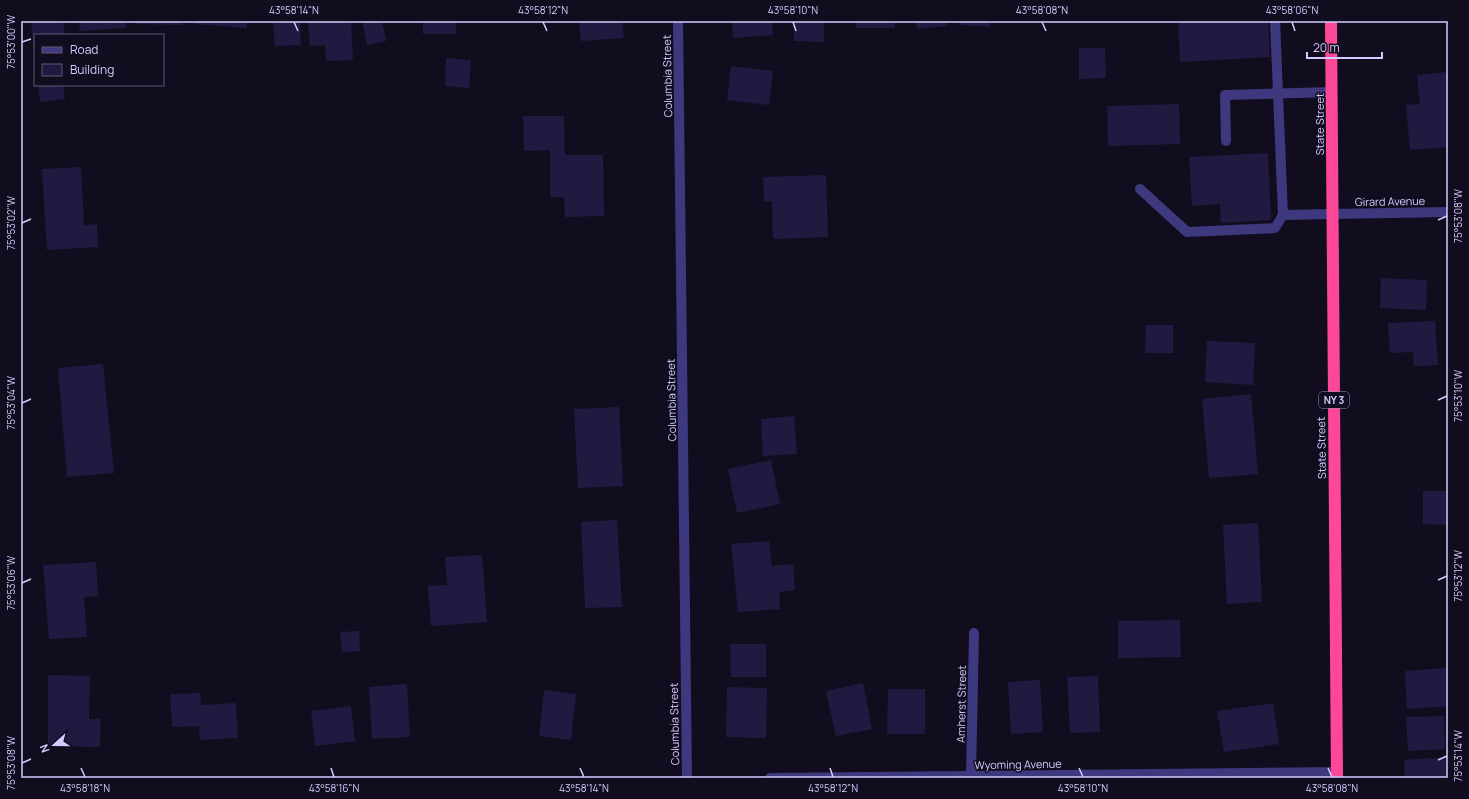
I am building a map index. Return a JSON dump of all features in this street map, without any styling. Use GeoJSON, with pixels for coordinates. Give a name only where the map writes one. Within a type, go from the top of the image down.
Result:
{"type":"FeatureCollection","features":[{"type":"Feature","properties":{"kind":"highway","name":"State Street"},"geometry":{"type":"LineString","coordinates":[[1331,21],[1337,775]]}},
{"type":"Feature","properties":{"kind":"street","name":"Columbia Street"},"geometry":{"type":"LineString","coordinates":[[678,21],[687,778]]}},
{"type":"Feature","properties":{"kind":"street"},"geometry":{"type":"LineString","coordinates":[[1140,190],[1188,232],[1275,228],[1283,215],[1275,21]]}},
{"type":"Feature","properties":{"kind":"street"},"geometry":{"type":"LineString","coordinates":[[1226,141],[1224,95],[1331,92]]}},
{"type":"Feature","properties":{"kind":"street","name":"Girard Avenue"},"geometry":{"type":"LineString","coordinates":[[1283,215],[1448,212]]}},
{"type":"Feature","properties":{"kind":"street","name":"Amherst Street"},"geometry":{"type":"LineString","coordinates":[[972,776],[974,633]]}},
{"type":"Feature","properties":{"kind":"street","name":"Wyoming Avenue"},"geometry":{"type":"LineString","coordinates":[[770,778],[1337,775]]}},
{"type":"Feature","properties":{"kind":"building"},"geometry":{"type":"Polygon","coordinates":[[[31,21],[63,21],[65,34],[34,34],[34,52],[31,21]]]}},
{"type":"Feature","properties":{"kind":"building"},"geometry":{"type":"Polygon","coordinates":[[[79,21],[126,21],[126,28],[80,31],[79,21]]]}},
{"type":"Feature","properties":{"kind":"building"},"geometry":{"type":"Polygon","coordinates":[[[136,21],[182,21],[182,25],[136,24],[136,21]]]}},
{"type":"Feature","properties":{"kind":"building"},"geometry":{"type":"Polygon","coordinates":[[[194,21],[247,21],[247,28],[194,24],[194,21]]]}},
{"type":"Feature","properties":{"kind":"building"},"geometry":{"type":"Polygon","coordinates":[[[273,21],[300,21],[301,45],[275,46],[273,21]]]}},
{"type":"Feature","properties":{"kind":"building"},"geometry":{"type":"Polygon","coordinates":[[[308,21],[351,21],[353,60],[326,61],[325,45],[310,46],[308,21]]]}},
{"type":"Feature","properties":{"kind":"building"},"geometry":{"type":"Polygon","coordinates":[[[362,21],[382,21],[386,41],[367,45],[362,21]]]}},
{"type":"Feature","properties":{"kind":"building"},"geometry":{"type":"Polygon","coordinates":[[[423,21],[456,21],[456,34],[423,34],[423,21]]]}},
{"type":"Feature","properties":{"kind":"building"},"geometry":{"type":"Polygon","coordinates":[[[579,21],[622,21],[624,38],[581,41],[579,21]]]}},
{"type":"Feature","properties":{"kind":"building"},"geometry":{"type":"Polygon","coordinates":[[[732,21],[772,21],[773,35],[733,38],[732,21]]]}},
{"type":"Feature","properties":{"kind":"building"},"geometry":{"type":"Polygon","coordinates":[[[794,21],[824,21],[824,42],[794,41],[794,21]]]}},
{"type":"Feature","properties":{"kind":"building"},"geometry":{"type":"Polygon","coordinates":[[[856,21],[895,21],[895,28],[856,28],[856,21]]]}},
{"type":"Feature","properties":{"kind":"building"},"geometry":{"type":"Polygon","coordinates":[[[916,21],[946,21],[947,26],[917,29],[916,21]]]}},
{"type":"Feature","properties":{"kind":"building"},"geometry":{"type":"Polygon","coordinates":[[[960,21],[990,21],[990,27],[960,25],[960,21]]]}},
{"type":"Feature","properties":{"kind":"building"},"geometry":{"type":"Polygon","coordinates":[[[1178,21],[1268,21],[1270,57],[1180,62],[1178,21]]]}},
{"type":"Feature","properties":{"kind":"building"},"geometry":{"type":"Polygon","coordinates":[[[1079,48],[1105,48],[1106,78],[1079,79],[1079,48]]]}},
{"type":"Feature","properties":{"kind":"building"},"geometry":{"type":"Polygon","coordinates":[[[446,58],[471,60],[469,88],[445,86],[446,58]]]}},
{"type":"Feature","properties":{"kind":"building"},"geometry":{"type":"Polygon","coordinates":[[[731,66],[773,71],[769,105],[727,100],[731,66]]]}},
{"type":"Feature","properties":{"kind":"building"},"geometry":{"type":"Polygon","coordinates":[[[1448,72],[1448,147],[1410,150],[1406,105],[1420,104],[1417,75],[1448,72]]]}},
{"type":"Feature","properties":{"kind":"building"},"geometry":{"type":"Polygon","coordinates":[[[38,86],[63,86],[65,99],[40,102],[38,86]]]}},
{"type":"Feature","properties":{"kind":"building"},"geometry":{"type":"Polygon","coordinates":[[[1179,104],[1180,144],[1108,146],[1107,106],[1179,104]]]}},
{"type":"Feature","properties":{"kind":"building"},"geometry":{"type":"Polygon","coordinates":[[[523,116],[564,116],[565,155],[603,155],[604,216],[565,217],[564,197],[550,197],[550,150],[524,151],[523,116]]]}},
{"type":"Feature","properties":{"kind":"building"},"geometry":{"type":"Polygon","coordinates":[[[1268,153],[1271,220],[1221,223],[1220,204],[1192,206],[1189,157],[1268,153]]]}},
{"type":"Feature","properties":{"kind":"building"},"geometry":{"type":"Polygon","coordinates":[[[81,167],[84,225],[97,224],[98,247],[47,250],[42,169],[81,167]]]}},
{"type":"Feature","properties":{"kind":"building"},"geometry":{"type":"Polygon","coordinates":[[[826,175],[828,237],[773,239],[772,201],[764,201],[763,177],[826,175]]]}},
{"type":"Feature","properties":{"kind":"building"},"geometry":{"type":"Polygon","coordinates":[[[1381,278],[1427,280],[1426,310],[1380,308],[1381,278]]]}},
{"type":"Feature","properties":{"kind":"building"},"geometry":{"type":"Polygon","coordinates":[[[1435,321],[1438,365],[1414,366],[1413,352],[1390,353],[1388,323],[1435,321]]]}},
{"type":"Feature","properties":{"kind":"building"},"geometry":{"type":"Polygon","coordinates":[[[1146,325],[1173,325],[1173,353],[1145,353],[1146,325]]]}},
{"type":"Feature","properties":{"kind":"building"},"geometry":{"type":"Polygon","coordinates":[[[1207,341],[1255,343],[1253,385],[1205,382],[1207,341]]]}},
{"type":"Feature","properties":{"kind":"building"},"geometry":{"type":"Polygon","coordinates":[[[103,364],[114,473],[67,477],[58,368],[103,364]]]}},
{"type":"Feature","properties":{"kind":"building"},"geometry":{"type":"Polygon","coordinates":[[[1251,394],[1258,474],[1209,478],[1202,399],[1251,394]]]}},
{"type":"Feature","properties":{"kind":"building"},"geometry":{"type":"Polygon","coordinates":[[[619,407],[623,486],[578,488],[574,409],[619,407]]]}},
{"type":"Feature","properties":{"kind":"building"},"geometry":{"type":"Polygon","coordinates":[[[794,416],[797,454],[763,456],[761,419],[794,416]]]}},
{"type":"Feature","properties":{"kind":"building"},"geometry":{"type":"Polygon","coordinates":[[[771,460],[780,504],[737,513],[728,469],[771,460]]]}},
{"type":"Feature","properties":{"kind":"building"},"geometry":{"type":"Polygon","coordinates":[[[1423,491],[1448,491],[1448,525],[1423,524],[1423,491]]]}},
{"type":"Feature","properties":{"kind":"building"},"geometry":{"type":"Polygon","coordinates":[[[617,520],[622,607],[585,608],[581,522],[617,520]]]}},
{"type":"Feature","properties":{"kind":"building"},"geometry":{"type":"Polygon","coordinates":[[[1258,523],[1262,602],[1227,604],[1223,525],[1258,523]]]}},
{"type":"Feature","properties":{"kind":"building"},"geometry":{"type":"Polygon","coordinates":[[[769,541],[772,566],[793,564],[795,590],[779,592],[780,609],[738,612],[731,544],[769,541]]]}},
{"type":"Feature","properties":{"kind":"building"},"geometry":{"type":"Polygon","coordinates":[[[482,555],[487,622],[431,626],[428,586],[447,585],[445,557],[482,555]]]}},
{"type":"Feature","properties":{"kind":"building"},"geometry":{"type":"Polygon","coordinates":[[[96,562],[98,596],[84,597],[87,637],[49,639],[43,565],[96,562]]]}},
{"type":"Feature","properties":{"kind":"building"},"geometry":{"type":"Polygon","coordinates":[[[1180,620],[1181,657],[1118,658],[1118,621],[1180,620]]]}},
{"type":"Feature","properties":{"kind":"building"},"geometry":{"type":"Polygon","coordinates":[[[359,631],[360,651],[342,652],[340,632],[359,631]]]}},
{"type":"Feature","properties":{"kind":"building"},"geometry":{"type":"Polygon","coordinates":[[[730,644],[766,644],[766,677],[731,677],[730,644]]]}},
{"type":"Feature","properties":{"kind":"building"},"geometry":{"type":"Polygon","coordinates":[[[1446,668],[1448,706],[1407,709],[1405,671],[1446,668]]]}},
{"type":"Feature","properties":{"kind":"building"},"geometry":{"type":"Polygon","coordinates":[[[48,675],[90,676],[89,719],[101,719],[100,747],[48,746],[48,675]]]}},
{"type":"Feature","properties":{"kind":"building"},"geometry":{"type":"Polygon","coordinates":[[[1098,676],[1100,732],[1070,733],[1067,677],[1098,676]]]}},
{"type":"Feature","properties":{"kind":"building"},"geometry":{"type":"Polygon","coordinates":[[[1040,680],[1043,732],[1011,734],[1008,682],[1040,680]]]}},
{"type":"Feature","properties":{"kind":"building"},"geometry":{"type":"Polygon","coordinates":[[[863,683],[872,729],[836,736],[826,691],[863,683]]]}},
{"type":"Feature","properties":{"kind":"building"},"geometry":{"type":"Polygon","coordinates":[[[407,684],[410,737],[372,739],[369,687],[407,684]]]}},
{"type":"Feature","properties":{"kind":"building"},"geometry":{"type":"Polygon","coordinates":[[[727,687],[767,688],[766,738],[726,737],[727,687]]]}},
{"type":"Feature","properties":{"kind":"building"},"geometry":{"type":"Polygon","coordinates":[[[888,689],[925,689],[925,734],[887,734],[888,689]]]}},
{"type":"Feature","properties":{"kind":"building"},"geometry":{"type":"Polygon","coordinates":[[[544,690],[576,694],[571,740],[539,736],[544,690]]]}},
{"type":"Feature","properties":{"kind":"building"},"geometry":{"type":"Polygon","coordinates":[[[200,693],[201,705],[236,703],[238,738],[200,740],[199,726],[172,727],[170,694],[200,693]]]}},
{"type":"Feature","properties":{"kind":"building"},"geometry":{"type":"Polygon","coordinates":[[[1273,703],[1279,744],[1224,752],[1217,711],[1273,703]]]}},
{"type":"Feature","properties":{"kind":"building"},"geometry":{"type":"Polygon","coordinates":[[[351,706],[355,741],[315,746],[311,711],[351,706]]]}},
{"type":"Feature","properties":{"kind":"building"},"geometry":{"type":"Polygon","coordinates":[[[1444,716],[1445,749],[1408,751],[1406,717],[1444,716]]]}},
{"type":"Feature","properties":{"kind":"building"},"geometry":{"type":"Polygon","coordinates":[[[1448,757],[1448,778],[1405,778],[1404,760],[1448,757]]]}}]}
